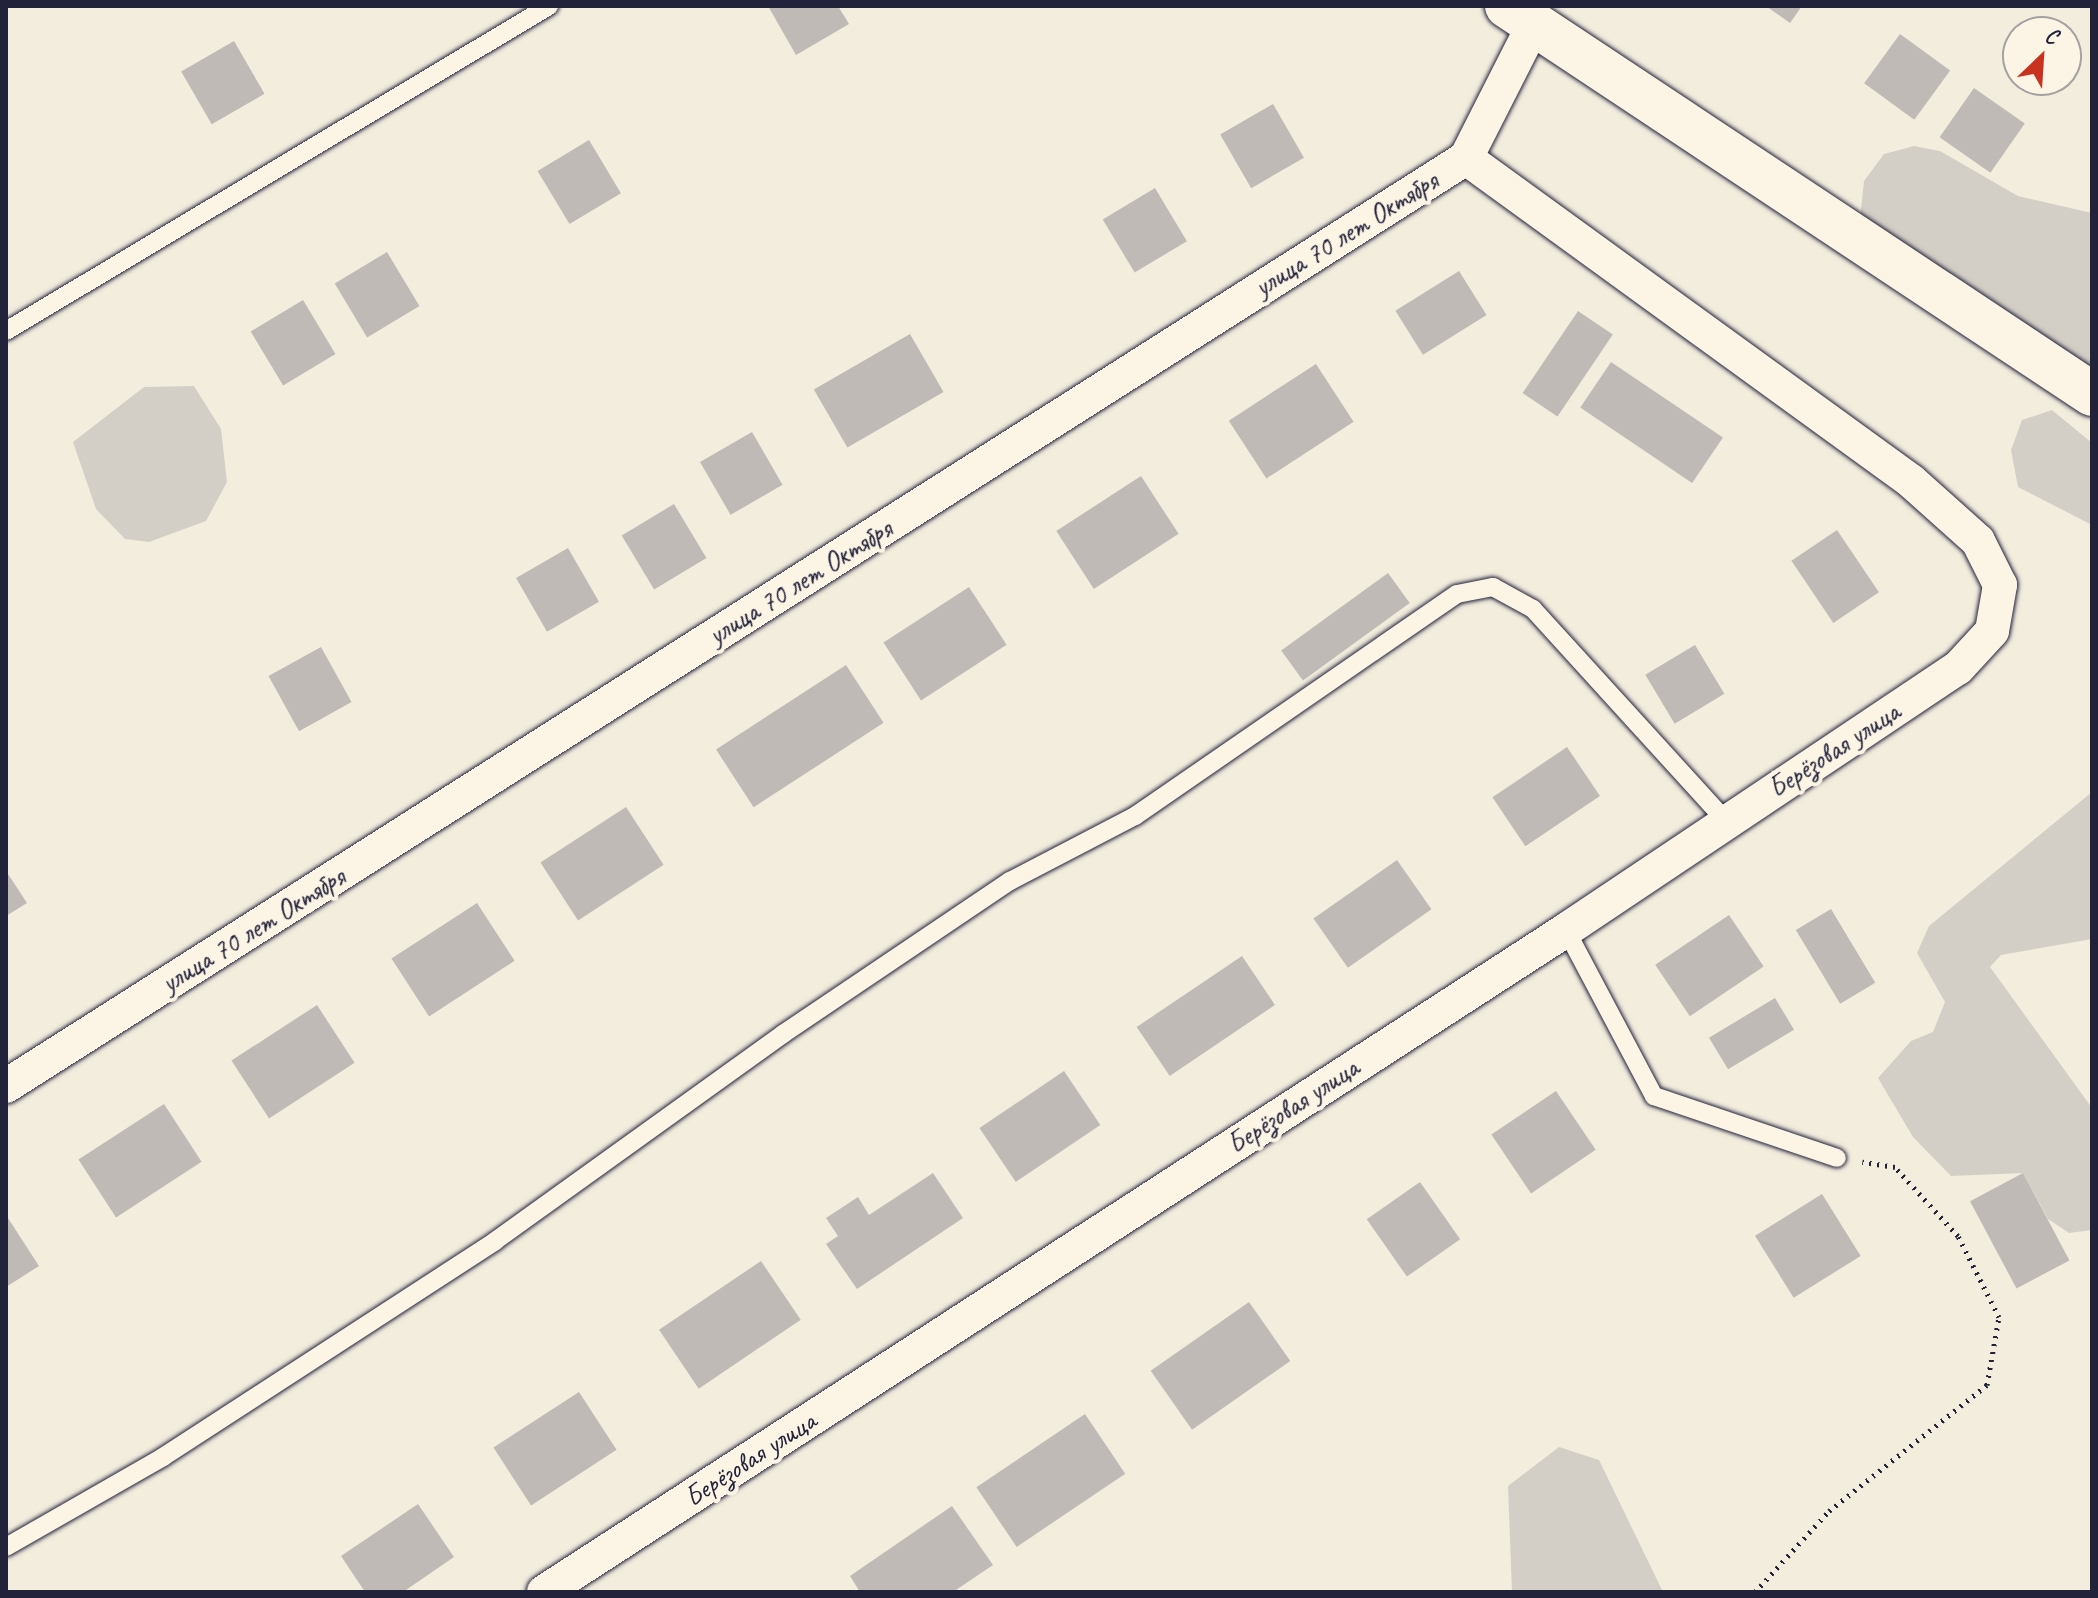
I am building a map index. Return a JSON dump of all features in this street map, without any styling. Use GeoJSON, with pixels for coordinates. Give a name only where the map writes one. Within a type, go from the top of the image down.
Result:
{"type":"FeatureCollection","features":[{"type":"Feature","properties":{"kind":"street","name":"улица 70 лет Октября"},"geometry":{"type":"LineString","coordinates":[[6,1086],[1466,158],[1521,15]]}},
{"type":"Feature","properties":{"kind":"street"},"geometry":{"type":"LineString","coordinates":[[1521,15],[2092,394]]}},
{"type":"Feature","properties":{"kind":"street","name":"Берёзовая улица"},"geometry":{"type":"LineString","coordinates":[[544,1592],[1566,930],[1958,668],[1992,631],[2000,585],[1978,541],[1911,481],[1466,158]]}},
{"type":"Feature","properties":{"kind":"lane"},"geometry":{"type":"LineString","coordinates":[[6,331],[549,6]]}},
{"type":"Feature","properties":{"kind":"lane"},"geometry":{"type":"LineString","coordinates":[[6,1547],[163,1457],[495,1241],[922,940],[1010,881],[1135,816],[1457,594],[1493,587],[1533,609],[1726,821]]}},
{"type":"Feature","properties":{"kind":"lane"},"geometry":{"type":"LineString","coordinates":[[1566,930],[1654,1096],[1837,1158]]}},
{"type":"Feature","properties":{"kind":"path"},"geometry":{"type":"LineString","coordinates":[[1755,1592],[1829,1511],[1987,1385],[1999,1317],[1958,1236],[1895,1167],[1837,1158]]}},
{"type":"Feature","properties":{"kind":"shaded area"},"geometry":{"type":"Polygon","coordinates":[[[1914,146],[1940,151],[2018,196],[2092,213],[2092,375],[1860,219],[1864,181],[1884,154],[1914,146]]]}},
{"type":"Feature","properties":{"kind":"shaded area"},"geometry":{"type":"Polygon","coordinates":[[[194,386],[221,429],[227,482],[206,521],[149,542],[125,539],[96,509],[73,442],[144,387],[194,386]]]}},
{"type":"Feature","properties":{"kind":"shaded area"},"geometry":{"type":"Polygon","coordinates":[[[2052,410],[2092,443],[2092,525],[2018,487],[2011,450],[2022,420],[2052,410]]]}},
{"type":"Feature","properties":{"kind":"shaded area"},"geometry":{"type":"Polygon","coordinates":[[[2092,792],[2092,939],[2001,955],[1990,967],[2092,1108],[2092,1230],[2069,1233],[2048,1219],[2023,1173],[1951,1176],[1913,1137],[1878,1078],[1911,1041],[1933,1032],[1945,1002],[1917,953],[1929,926],[2092,792]]]}},
{"type":"Feature","properties":{"kind":"shaded area"},"geometry":{"type":"Polygon","coordinates":[[[1559,1447],[1599,1460],[1663,1592],[1512,1592],[1508,1486],[1559,1447]]]}},
{"type":"Feature","properties":{"kind":"building"},"geometry":{"type":"Polygon","coordinates":[[[768,6],[838,6],[849,24],[796,55],[768,6]]]}},
{"type":"Feature","properties":{"kind":"building"},"geometry":{"type":"Polygon","coordinates":[[[1766,6],[1802,6],[1790,23],[1766,6]]]}},
{"type":"Feature","properties":{"kind":"building"},"geometry":{"type":"Polygon","coordinates":[[[1900,34],[1950,70],[1914,120],[1864,83],[1900,34]]]}},
{"type":"Feature","properties":{"kind":"building"},"geometry":{"type":"Polygon","coordinates":[[[234,41],[264,94],[212,124],[181,72],[234,41]]]}},
{"type":"Feature","properties":{"kind":"building"},"geometry":{"type":"Polygon","coordinates":[[[1974,88],[2025,124],[1990,173],[1940,137],[1974,88]]]}},
{"type":"Feature","properties":{"kind":"building"},"geometry":{"type":"Polygon","coordinates":[[[1273,104],[1304,158],[1251,188],[1220,134],[1273,104]]]}},
{"type":"Feature","properties":{"kind":"building"},"geometry":{"type":"Polygon","coordinates":[[[589,140],[621,193],[570,224],[538,171],[589,140]]]}},
{"type":"Feature","properties":{"kind":"building"},"geometry":{"type":"Polygon","coordinates":[[[1155,188],[1187,241],[1135,273],[1103,219],[1155,188]]]}},
{"type":"Feature","properties":{"kind":"building"},"geometry":{"type":"Polygon","coordinates":[[[387,252],[419,306],[367,337],[335,283],[387,252]]]}},
{"type":"Feature","properties":{"kind":"building"},"geometry":{"type":"Polygon","coordinates":[[[1459,271],[1487,315],[1423,355],[1395,311],[1459,271]]]}},
{"type":"Feature","properties":{"kind":"building"},"geometry":{"type":"Polygon","coordinates":[[[303,300],[335,354],[283,385],[251,331],[303,300]]]}},
{"type":"Feature","properties":{"kind":"building"},"geometry":{"type":"Polygon","coordinates":[[[1578,311],[1613,334],[1557,417],[1523,393],[1578,311]]]}},
{"type":"Feature","properties":{"kind":"building"},"geometry":{"type":"Polygon","coordinates":[[[910,334],[944,392],[847,448],[814,390],[910,334]]]}},
{"type":"Feature","properties":{"kind":"building"},"geometry":{"type":"Polygon","coordinates":[[[1611,362],[1723,437],[1692,483],[1580,408],[1611,362]]]}},
{"type":"Feature","properties":{"kind":"building"},"geometry":{"type":"Polygon","coordinates":[[[1316,364],[1354,422],[1266,479],[1229,421],[1316,364]]]}},
{"type":"Feature","properties":{"kind":"building"},"geometry":{"type":"Polygon","coordinates":[[[752,432],[782,485],[731,515],[700,462],[752,432]]]}},
{"type":"Feature","properties":{"kind":"building"},"geometry":{"type":"Polygon","coordinates":[[[1141,476],[1179,534],[1094,589],[1056,531],[1141,476]]]}},
{"type":"Feature","properties":{"kind":"building"},"geometry":{"type":"Polygon","coordinates":[[[674,504],[706,558],[654,589],[622,535],[674,504]]]}},
{"type":"Feature","properties":{"kind":"building"},"geometry":{"type":"Polygon","coordinates":[[[1837,530],[1879,592],[1833,623],[1791,561],[1837,530]]]}},
{"type":"Feature","properties":{"kind":"building"},"geometry":{"type":"Polygon","coordinates":[[[568,548],[599,602],[547,632],[516,578],[568,548]]]}},
{"type":"Feature","properties":{"kind":"building"},"geometry":{"type":"Polygon","coordinates":[[[1388,573],[1410,603],[1303,681],[1281,651],[1388,573]]]}},
{"type":"Feature","properties":{"kind":"building"},"geometry":{"type":"Polygon","coordinates":[[[969,587],[1007,645],[921,700],[883,643],[969,587]]]}},
{"type":"Feature","properties":{"kind":"building"},"geometry":{"type":"Polygon","coordinates":[[[1695,645],[1724,694],[1675,724],[1645,675],[1695,645]]]}},
{"type":"Feature","properties":{"kind":"building"},"geometry":{"type":"Polygon","coordinates":[[[321,647],[352,702],[299,731],[269,676],[321,647]]]}},
{"type":"Feature","properties":{"kind":"building"},"geometry":{"type":"Polygon","coordinates":[[[846,665],[884,723],[754,807],[716,749],[846,665]]]}},
{"type":"Feature","properties":{"kind":"building"},"geometry":{"type":"Polygon","coordinates":[[[1567,747],[1600,796],[1525,846],[1492,797],[1567,747]]]}},
{"type":"Feature","properties":{"kind":"building"},"geometry":{"type":"Polygon","coordinates":[[[626,807],[664,865],[578,920],[540,863],[626,807]]]}},
{"type":"Feature","properties":{"kind":"building"},"geometry":{"type":"Polygon","coordinates":[[[1397,860],[1431,909],[1348,968],[1313,919],[1397,860]]]}},
{"type":"Feature","properties":{"kind":"building"},"geometry":{"type":"Polygon","coordinates":[[[6,871],[27,903],[6,916],[6,871]]]}},
{"type":"Feature","properties":{"kind":"building"},"geometry":{"type":"Polygon","coordinates":[[[477,903],[515,961],[429,1016],[391,959],[477,903]]]}},
{"type":"Feature","properties":{"kind":"building"},"geometry":{"type":"Polygon","coordinates":[[[1831,909],[1875,983],[1840,1004],[1796,930],[1831,909]]]}},
{"type":"Feature","properties":{"kind":"building"},"geometry":{"type":"Polygon","coordinates":[[[1729,915],[1764,966],[1690,1016],[1655,965],[1729,915]]]}},
{"type":"Feature","properties":{"kind":"building"},"geometry":{"type":"Polygon","coordinates":[[[1242,956],[1275,1005],[1170,1076],[1137,1027],[1242,956]]]}},
{"type":"Feature","properties":{"kind":"building"},"geometry":{"type":"Polygon","coordinates":[[[1775,998],[1794,1030],[1728,1069],[1709,1038],[1775,998]]]}},
{"type":"Feature","properties":{"kind":"building"},"geometry":{"type":"Polygon","coordinates":[[[317,1005],[355,1063],[269,1118],[231,1061],[317,1005]]]}},
{"type":"Feature","properties":{"kind":"building"},"geometry":{"type":"Polygon","coordinates":[[[1064,1071],[1100,1125],[1016,1182],[979,1128],[1064,1071]]]}},
{"type":"Feature","properties":{"kind":"building"},"geometry":{"type":"Polygon","coordinates":[[[1556,1091],[1596,1150],[1531,1193],[1491,1135],[1556,1091]]]}},
{"type":"Feature","properties":{"kind":"building"},"geometry":{"type":"Polygon","coordinates":[[[164,1104],[202,1162],[116,1217],[78,1160],[164,1104]]]}},
{"type":"Feature","properties":{"kind":"building"},"geometry":{"type":"Polygon","coordinates":[[[933,1173],[963,1218],[857,1289],[826,1244],[838,1236],[826,1218],[858,1197],[869,1215],[933,1173]]]}},
{"type":"Feature","properties":{"kind":"building"},"geometry":{"type":"Polygon","coordinates":[[[2023,1173],[2069,1260],[2017,1289],[1970,1201],[2023,1173]]]}},
{"type":"Feature","properties":{"kind":"building"},"geometry":{"type":"Polygon","coordinates":[[[1420,1182],[1460,1239],[1407,1277],[1367,1219],[1420,1182]]]}},
{"type":"Feature","properties":{"kind":"building"},"geometry":{"type":"Polygon","coordinates":[[[1822,1194],[1861,1256],[1794,1298],[1755,1236],[1822,1194]]]}},
{"type":"Feature","properties":{"kind":"building"},"geometry":{"type":"Polygon","coordinates":[[[6,1215],[39,1266],[6,1287],[6,1215]]]}},
{"type":"Feature","properties":{"kind":"building"},"geometry":{"type":"Polygon","coordinates":[[[761,1261],[801,1320],[699,1389],[659,1330],[761,1261]]]}},
{"type":"Feature","properties":{"kind":"building"},"geometry":{"type":"Polygon","coordinates":[[[1249,1302],[1290,1361],[1192,1430],[1151,1371],[1249,1302]]]}},
{"type":"Feature","properties":{"kind":"building"},"geometry":{"type":"Polygon","coordinates":[[[579,1392],[617,1450],[531,1505],[493,1448],[579,1392]]]}},
{"type":"Feature","properties":{"kind":"building"},"geometry":{"type":"Polygon","coordinates":[[[1085,1414],[1125,1474],[1017,1547],[976,1487],[1085,1414]]]}},
{"type":"Feature","properties":{"kind":"building"},"geometry":{"type":"Polygon","coordinates":[[[418,1504],[454,1557],[403,1592],[365,1592],[341,1556],[418,1504]]]}},
{"type":"Feature","properties":{"kind":"building"},"geometry":{"type":"Polygon","coordinates":[[[952,1506],[993,1565],[953,1592],[860,1592],[850,1576],[952,1506]]]}}]}
